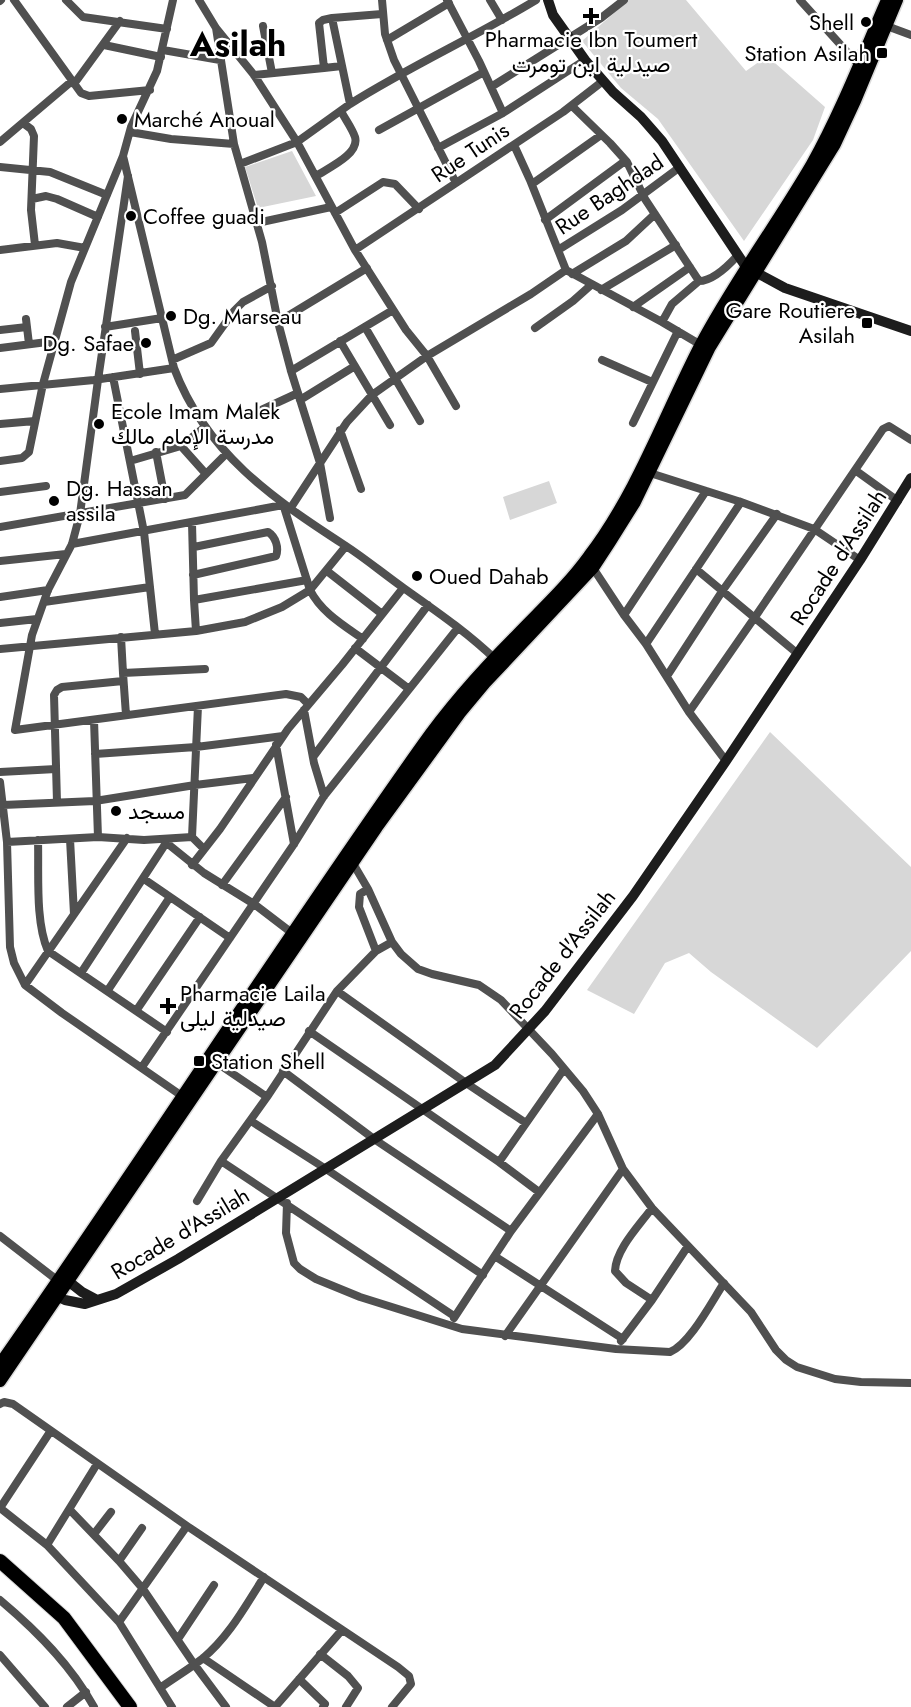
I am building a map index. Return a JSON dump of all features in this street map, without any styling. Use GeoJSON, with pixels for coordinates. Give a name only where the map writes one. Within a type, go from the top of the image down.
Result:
{"type":"FeatureCollection","features":[{"type":"Feature","properties":{"kind":"highway"},"geometry":{"type":"LineString","coordinates":[[0,1561],[64,1618],[130,1707]]}},
{"type":"Feature","properties":{"kind":"main road"},"geometry":{"type":"LineString","coordinates":[[0,1382],[62,1279],[182,1095],[292,933],[498,662],[590,564],[635,502],[748,264],[835,144],[892,2]]}},
{"type":"Feature","properties":{"kind":"main road"},"geometry":{"type":"LineString","coordinates":[[590,564],[638,475],[700,345],[810,166],[843,103],[858,64],[882,24]]}},
{"type":"Feature","properties":{"kind":"main road"},"geometry":{"type":"LineString","coordinates":[[62,1279],[217,1062],[350,858]]}},
{"type":"Feature","properties":{"kind":"main road"},"geometry":{"type":"LineString","coordinates":[[0,1364],[54,1295]]}},
{"type":"Feature","properties":{"kind":"street"},"geometry":{"type":"LineString","coordinates":[[14,0],[81,93],[89,96],[150,90]]}},
{"type":"Feature","properties":{"kind":"street"},"geometry":{"type":"LineString","coordinates":[[66,0],[83,17],[167,28]]}},
{"type":"Feature","properties":{"kind":"street"},"geometry":{"type":"LineString","coordinates":[[0,461],[26,456],[29,452],[43,384],[71,282],[123,156],[140,107],[150,90],[162,53],[173,0]]}},
{"type":"Feature","properties":{"kind":"street"},"geometry":{"type":"LineString","coordinates":[[198,0],[254,75],[297,142],[355,250],[393,310],[427,356],[456,406]]}},
{"type":"Feature","properties":{"kind":"street"},"geometry":{"type":"LineString","coordinates":[[381,0],[387,40],[456,183]]}},
{"type":"Feature","properties":{"kind":"street"},"geometry":{"type":"LineString","coordinates":[[490,0],[502,20]]}},
{"type":"Feature","properties":{"kind":"street"},"geometry":{"type":"LineString","coordinates":[[240,164],[297,142],[350,104],[401,73],[536,0]]}},
{"type":"Feature","properties":{"kind":"street"},"geometry":{"type":"LineString","coordinates":[[548,0],[553,15],[568,38],[603,81],[652,129],[748,264],[785,288],[911,331]]}},
{"type":"Feature","properties":{"kind":"street"},"geometry":{"type":"LineString","coordinates":[[491,87],[601,18],[624,0]]}},
{"type":"Feature","properties":{"kind":"street"},"geometry":{"type":"LineString","coordinates":[[800,0],[858,64]]}},
{"type":"Feature","properties":{"kind":"street"},"geometry":{"type":"LineString","coordinates":[[387,40],[448,2],[503,113]]}},
{"type":"Feature","properties":{"kind":"street"},"geometry":{"type":"LineString","coordinates":[[324,68],[319,23],[332,18],[382,14]]}},
{"type":"Feature","properties":{"kind":"street"},"geometry":{"type":"LineString","coordinates":[[332,18],[350,104]]}},
{"type":"Feature","properties":{"kind":"street"},"geometry":{"type":"LineString","coordinates":[[0,142],[73,83],[120,21]]}},
{"type":"Feature","properties":{"kind":"street"},"geometry":{"type":"LineString","coordinates":[[882,24],[911,35]]}},
{"type":"Feature","properties":{"kind":"street"},"geometry":{"type":"LineString","coordinates":[[263,26],[272,73]]}},
{"type":"Feature","properties":{"kind":"street"},"geometry":{"type":"LineString","coordinates":[[216,27],[234,144],[257,223],[291,371],[320,463],[330,518]]}},
{"type":"Feature","properties":{"kind":"street"},"geometry":{"type":"LineString","coordinates":[[104,45],[220,60]]}},
{"type":"Feature","properties":{"kind":"street"},"geometry":{"type":"LineString","coordinates":[[438,148],[503,113],[585,60]]}},
{"type":"Feature","properties":{"kind":"street"},"geometry":{"type":"LineString","coordinates":[[254,75],[342,66]]}},
{"type":"Feature","properties":{"kind":"street"},"geometry":{"type":"LineString","coordinates":[[379,130],[484,72]]}},
{"type":"Feature","properties":{"kind":"street","name":"Rue Tunis"},"geometry":{"type":"LineString","coordinates":[[355,250],[572,106],[603,81]]}},
{"type":"Feature","properties":{"kind":"street"},"geometry":{"type":"LineString","coordinates":[[572,106],[625,161],[655,214],[699,281]]}},
{"type":"Feature","properties":{"kind":"street"},"geometry":{"type":"LineString","coordinates":[[316,176],[351,153],[355,147],[355,136],[340,111]]}},
{"type":"Feature","properties":{"kind":"street"},"geometry":{"type":"LineString","coordinates":[[23,123],[31,129],[34,136],[31,210],[34,246]]}},
{"type":"Feature","properties":{"kind":"street"},"geometry":{"type":"LineString","coordinates":[[130,132],[171,140],[234,144]]}},
{"type":"Feature","properties":{"kind":"street"},"geometry":{"type":"LineString","coordinates":[[531,184],[601,135]]}},
{"type":"Feature","properties":{"kind":"street"},"geometry":{"type":"LineString","coordinates":[[514,145],[569,272],[700,345]]}},
{"type":"Feature","properties":{"kind":"street"},"geometry":{"type":"LineString","coordinates":[[123,156],[173,364],[185,395],[205,427],[226,454],[285,506],[346,546],[428,605],[498,662]]}},
{"type":"Feature","properties":{"kind":"street"},"geometry":{"type":"LineString","coordinates":[[546,220],[625,161]]}},
{"type":"Feature","properties":{"kind":"street"},"geometry":{"type":"LineString","coordinates":[[0,167],[50,172],[107,195]]}},
{"type":"Feature","properties":{"kind":"street","name":"Rue Baghdad"},"geometry":{"type":"LineString","coordinates":[[558,250],[622,210],[680,167]]}},
{"type":"Feature","properties":{"kind":"street"},"geometry":{"type":"LineString","coordinates":[[128,176],[80,514],[72,544],[48,590],[37,620],[29,647],[15,730],[286,694],[301,697],[306,707],[313,757],[324,796]]}},
{"type":"Feature","properties":{"kind":"street"},"geometry":{"type":"LineString","coordinates":[[257,223],[333,210],[383,182],[394,184],[419,209]]}},
{"type":"Feature","properties":{"kind":"street"},"geometry":{"type":"LineString","coordinates":[[32,199],[46,196],[98,217]]}},
{"type":"Feature","properties":{"kind":"street"},"geometry":{"type":"LineString","coordinates":[[72,544],[285,506],[320,463],[340,430],[372,395],[427,356],[626,241],[655,214]]}},
{"type":"Feature","properties":{"kind":"street"},"geometry":{"type":"LineString","coordinates":[[0,250],[57,243],[85,248]]}},
{"type":"Feature","properties":{"kind":"street"},"geometry":{"type":"LineString","coordinates":[[601,290],[676,245]]}},
{"type":"Feature","properties":{"kind":"street"},"geometry":{"type":"LineString","coordinates":[[662,322],[672,304],[699,281],[709,278],[730,264],[748,264],[805,288],[911,324]]}},
{"type":"Feature","properties":{"kind":"street"},"geometry":{"type":"LineString","coordinates":[[633,307],[690,267]]}},
{"type":"Feature","properties":{"kind":"street"},"geometry":{"type":"LineString","coordinates":[[278,322],[367,268]]}},
{"type":"Feature","properties":{"kind":"street"},"geometry":{"type":"LineString","coordinates":[[535,328],[591,285]]}},
{"type":"Feature","properties":{"kind":"street"},"geometry":{"type":"LineString","coordinates":[[0,389],[140,374],[173,364],[211,343],[243,302],[272,286]]}},
{"type":"Feature","properties":{"kind":"street"},"geometry":{"type":"LineString","coordinates":[[291,371],[393,310]]}},
{"type":"Feature","properties":{"kind":"street"},"geometry":{"type":"LineString","coordinates":[[105,327],[162,318]]}},
{"type":"Feature","properties":{"kind":"street"},"geometry":{"type":"LineString","coordinates":[[0,330],[26,323],[28,344]]}},
{"type":"Feature","properties":{"kind":"street"},"geometry":{"type":"LineString","coordinates":[[365,327],[420,421]]}},
{"type":"Feature","properties":{"kind":"street"},"geometry":{"type":"LineString","coordinates":[[135,331],[140,374]]}},
{"type":"Feature","properties":{"kind":"street"},"geometry":{"type":"LineString","coordinates":[[633,423],[678,332]]}},
{"type":"Feature","properties":{"kind":"street"},"geometry":{"type":"LineString","coordinates":[[0,348],[55,341]]}},
{"type":"Feature","properties":{"kind":"street"},"geometry":{"type":"LineString","coordinates":[[340,341],[390,424]]}},
{"type":"Feature","properties":{"kind":"street"},"geometry":{"type":"LineString","coordinates":[[602,360],[652,382]]}},
{"type":"Feature","properties":{"kind":"street"},"geometry":{"type":"LineString","coordinates":[[257,412],[299,397],[355,366]]}},
{"type":"Feature","properties":{"kind":"street"},"geometry":{"type":"LineString","coordinates":[[113,377],[144,532],[155,634]]}},
{"type":"Feature","properties":{"kind":"street"},"geometry":{"type":"LineString","coordinates":[[0,424],[35,421]]}},
{"type":"Feature","properties":{"kind":"street"},"geometry":{"type":"LineString","coordinates":[[688,712],[756,617],[885,426],[889,426],[911,440]]}},
{"type":"Feature","properties":{"kind":"street"},"geometry":{"type":"LineString","coordinates":[[130,460],[181,446],[205,427]]}},
{"type":"Feature","properties":{"kind":"street"},"geometry":{"type":"LineString","coordinates":[[340,430],[361,489]]}},
{"type":"Feature","properties":{"kind":"street"},"geometry":{"type":"LineString","coordinates":[[181,446],[206,474]]}},
{"type":"Feature","properties":{"kind":"street"},"geometry":{"type":"LineString","coordinates":[[156,452],[165,499]]}},
{"type":"Feature","properties":{"kind":"street"},"geometry":{"type":"LineString","coordinates":[[0,526],[185,495],[226,454]]}},
{"type":"Feature","properties":{"kind":"street"},"geometry":{"type":"LineString","coordinates":[[855,470],[898,501]]}},
{"type":"Feature","properties":{"kind":"street"},"geometry":{"type":"LineString","coordinates":[[650,473],[777,514],[814,529],[860,560]]}},
{"type":"Feature","properties":{"kind":"street","name":"Rocade d'Assilah"},"geometry":{"type":"LineString","coordinates":[[54,1295],[84,1304],[116,1294],[283,1200],[326,1169],[495,1065],[528,1030],[633,896],[798,654],[911,478]]}},
{"type":"Feature","properties":{"kind":"street"},"geometry":{"type":"LineString","coordinates":[[0,492],[46,486]]}},
{"type":"Feature","properties":{"kind":"street"},"geometry":{"type":"LineString","coordinates":[[624,615],[706,491]]}},
{"type":"Feature","properties":{"kind":"street"},"geometry":{"type":"LineString","coordinates":[[646,644],[741,502]]}},
{"type":"Feature","properties":{"kind":"street"},"geometry":{"type":"LineString","coordinates":[[285,506],[310,590],[321,606],[363,639]]}},
{"type":"Feature","properties":{"kind":"street"},"geometry":{"type":"LineString","coordinates":[[667,676],[723,590],[777,514]]}},
{"type":"Feature","properties":{"kind":"street"},"geometry":{"type":"LineString","coordinates":[[192,523],[196,631]]}},
{"type":"Feature","properties":{"kind":"street"},"geometry":{"type":"LineString","coordinates":[[194,548],[268,532],[275,539],[277,551],[276,556],[194,575]]}},
{"type":"Feature","properties":{"kind":"street"},"geometry":{"type":"LineString","coordinates":[[0,650],[196,631],[245,622],[282,608],[310,590],[346,546]]}},
{"type":"Feature","properties":{"kind":"street"},"geometry":{"type":"LineString","coordinates":[[0,561],[66,555]]}},
{"type":"Feature","properties":{"kind":"street"},"geometry":{"type":"LineString","coordinates":[[590,564],[646,644],[688,712],[726,761]]}},
{"type":"Feature","properties":{"kind":"street"},"geometry":{"type":"LineString","coordinates":[[696,569],[798,654]]}},
{"type":"Feature","properties":{"kind":"street"},"geometry":{"type":"LineString","coordinates":[[327,571],[382,614]]}},
{"type":"Feature","properties":{"kind":"street"},"geometry":{"type":"LineString","coordinates":[[194,600],[307,580]]}},
{"type":"Feature","properties":{"kind":"street"},"geometry":{"type":"LineString","coordinates":[[44,602],[150,587]]}},
{"type":"Feature","properties":{"kind":"street"},"geometry":{"type":"LineString","coordinates":[[192,865],[220,829],[276,745],[403,588]]}},
{"type":"Feature","properties":{"kind":"street"},"geometry":{"type":"LineString","coordinates":[[0,597],[48,590]]}},
{"type":"Feature","properties":{"kind":"street"},"geometry":{"type":"LineString","coordinates":[[313,757],[428,605]]}},
{"type":"Feature","properties":{"kind":"street"},"geometry":{"type":"LineString","coordinates":[[0,623],[37,620]]}},
{"type":"Feature","properties":{"kind":"street"},"geometry":{"type":"LineString","coordinates":[[142,1067],[254,904],[324,796],[457,629]]}},
{"type":"Feature","properties":{"kind":"street"},"geometry":{"type":"LineString","coordinates":[[121,637],[126,715]]}},
{"type":"Feature","properties":{"kind":"street"},"geometry":{"type":"LineString","coordinates":[[356,648],[409,689]]}},
{"type":"Feature","properties":{"kind":"street"},"geometry":{"type":"LineString","coordinates":[[57,802],[54,695],[57,690],[62,687],[123,677],[205,669]]}},
{"type":"Feature","properties":{"kind":"street"},"geometry":{"type":"LineString","coordinates":[[198,706],[192,837],[204,849]]}},
{"type":"Feature","properties":{"kind":"street"},"geometry":{"type":"LineString","coordinates":[[94,720],[98,837]]}},
{"type":"Feature","properties":{"kind":"street"},"geometry":{"type":"LineString","coordinates":[[95,754],[196,747],[283,736]]}},
{"type":"Feature","properties":{"kind":"street"},"geometry":{"type":"LineString","coordinates":[[276,745],[294,844]]}},
{"type":"Feature","properties":{"kind":"street"},"geometry":{"type":"LineString","coordinates":[[0,772],[56,769]]}},
{"type":"Feature","properties":{"kind":"street"},"geometry":{"type":"LineString","coordinates":[[3,805],[95,801],[253,778]]}},
{"type":"Feature","properties":{"kind":"street"},"geometry":{"type":"LineString","coordinates":[[0,782],[7,842],[10,947],[14,963],[26,985],[62,1013],[182,1095]]}},
{"type":"Feature","properties":{"kind":"street"},"geometry":{"type":"LineString","coordinates":[[222,885],[286,797]]}},
{"type":"Feature","properties":{"kind":"street"},"geometry":{"type":"LineString","coordinates":[[7,842],[98,837],[164,841],[192,837]]}},
{"type":"Feature","properties":{"kind":"street"},"geometry":{"type":"LineString","coordinates":[[70,838],[74,914]]}},
{"type":"Feature","properties":{"kind":"street"},"geometry":{"type":"LineString","coordinates":[[26,985],[127,838]]}},
{"type":"Feature","properties":{"kind":"street"},"geometry":{"type":"LineString","coordinates":[[39,840],[42,939],[48,951],[167,1032]]}},
{"type":"Feature","properties":{"kind":"street"},"geometry":{"type":"LineString","coordinates":[[164,841],[192,865],[254,904],[292,933]]}},
{"type":"Feature","properties":{"kind":"street"},"geometry":{"type":"LineString","coordinates":[[81,973],[144,879],[164,841]]}},
{"type":"Feature","properties":{"kind":"street"},"geometry":{"type":"LineString","coordinates":[[350,858],[368,889],[392,942],[407,962],[432,974],[479,985],[491,992],[528,1030],[564,1069],[598,1114],[623,1168],[652,1208],[751,1312],[776,1350],[797,1367],[835,1379],[911,1383]]}},
{"type":"Feature","properties":{"kind":"street"},"geometry":{"type":"LineString","coordinates":[[144,879],[230,938]]}},
{"type":"Feature","properties":{"kind":"street"},"geometry":{"type":"LineString","coordinates":[[368,889],[360,894],[359,907],[376,951]]}},
{"type":"Feature","properties":{"kind":"street"},"geometry":{"type":"LineString","coordinates":[[108,990],[170,897]]}},
{"type":"Feature","properties":{"kind":"street"},"geometry":{"type":"LineString","coordinates":[[136,1011],[200,917]]}},
{"type":"Feature","properties":{"kind":"street"},"geometry":{"type":"LineString","coordinates":[[197,1200],[337,991],[376,951],[392,942]]}},
{"type":"Feature","properties":{"kind":"street"},"geometry":{"type":"LineString","coordinates":[[337,991],[526,1123]]}},
{"type":"Feature","properties":{"kind":"street"},"geometry":{"type":"LineString","coordinates":[[309,1031],[539,1192]]}},
{"type":"Feature","properties":{"kind":"street"},"geometry":{"type":"LineString","coordinates":[[217,1062],[267,1097]]}},
{"type":"Feature","properties":{"kind":"street"},"geometry":{"type":"LineString","coordinates":[[499,1162],[564,1069]]}},
{"type":"Feature","properties":{"kind":"street"},"geometry":{"type":"LineString","coordinates":[[283,1071],[374,1139],[512,1231]]}},
{"type":"Feature","properties":{"kind":"street"},"geometry":{"type":"LineString","coordinates":[[451,1326],[454,1316],[539,1192],[598,1114]]}},
{"type":"Feature","properties":{"kind":"street"},"geometry":{"type":"LineString","coordinates":[[250,1121],[326,1169],[483,1275]]}},
{"type":"Feature","properties":{"kind":"street"},"geometry":{"type":"LineString","coordinates":[[221,1161],[283,1200],[454,1316]]}},
{"type":"Feature","properties":{"kind":"street"},"geometry":{"type":"LineString","coordinates":[[505,1336],[623,1168]]}},
{"type":"Feature","properties":{"kind":"street"},"geometry":{"type":"LineString","coordinates":[[283,1200],[288,1245],[294,1263],[300,1269],[333,1287],[462,1329],[505,1336],[663,1353],[677,1350],[724,1283]]}},
{"type":"Feature","properties":{"kind":"street"},"geometry":{"type":"LineString","coordinates":[[652,1208],[622,1250],[615,1271],[626,1283],[652,1300]]}},
{"type":"Feature","properties":{"kind":"street"},"geometry":{"type":"LineString","coordinates":[[0,1236],[62,1279]]}},
{"type":"Feature","properties":{"kind":"street"},"geometry":{"type":"LineString","coordinates":[[616,1349],[688,1246]]}},
{"type":"Feature","properties":{"kind":"street"},"geometry":{"type":"LineString","coordinates":[[496,1257],[539,1287],[623,1339]]}},
{"type":"Feature","properties":{"kind":"street","name":"Rocade d'Assilah"},"geometry":{"type":"LineString","coordinates":[[62,1279],[97,1300]]}},
{"type":"Feature","properties":{"kind":"street"},"geometry":{"type":"LineString","coordinates":[[0,1404],[4,1402],[13,1404],[50,1432],[409,1676],[410,1687],[392,1707]]}},
{"type":"Feature","properties":{"kind":"street"},"geometry":{"type":"LineString","coordinates":[[50,1432],[0,1508],[47,1545],[119,1622],[172,1707]]}},
{"type":"Feature","properties":{"kind":"street"},"geometry":{"type":"LineString","coordinates":[[47,1545],[98,1464]]}},
{"type":"Feature","properties":{"kind":"street"},"geometry":{"type":"LineString","coordinates":[[70,1510],[120,1561],[143,1589],[194,1665],[226,1707]]}},
{"type":"Feature","properties":{"kind":"street"},"geometry":{"type":"LineString","coordinates":[[94,1534],[111,1512]]}},
{"type":"Feature","properties":{"kind":"street"},"geometry":{"type":"LineString","coordinates":[[119,1622],[188,1526]]}},
{"type":"Feature","properties":{"kind":"street"},"geometry":{"type":"LineString","coordinates":[[120,1561],[142,1528]]}},
{"type":"Feature","properties":{"kind":"street"},"geometry":{"type":"LineString","coordinates":[[160,1688],[203,1658],[228,1632],[264,1577]]}},
{"type":"Feature","properties":{"kind":"street"},"geometry":{"type":"LineString","coordinates":[[178,1639],[214,1585]]}},
{"type":"Feature","properties":{"kind":"street"},"geometry":{"type":"LineString","coordinates":[[0,1600],[42,1637],[86,1692],[94,1707]]}},
{"type":"Feature","properties":{"kind":"street"},"geometry":{"type":"LineString","coordinates":[[203,1658],[275,1707],[342,1630]]}},
{"type":"Feature","properties":{"kind":"street"},"geometry":{"type":"LineString","coordinates":[[320,1654],[356,1684],[357,1691],[346,1707]]}},
{"type":"Feature","properties":{"kind":"street"},"geometry":{"type":"LineString","coordinates":[[0,1655],[45,1707]]}},
{"type":"Feature","properties":{"kind":"street"},"geometry":{"type":"LineString","coordinates":[[299,1679],[325,1706]]}},
{"type":"Feature","properties":{"kind":"street"},"geometry":{"type":"LineString","coordinates":[[67,1707],[86,1692]]}},
{"type":"Feature","properties":{"kind":"shaded area"},"geometry":{"type":"Polygon","coordinates":[[[629,0],[686,0],[746,71],[767,56],[825,107],[813,140],[744,241],[658,119],[621,88],[582,41],[629,0]]]}},
{"type":"Feature","properties":{"kind":"shaded area"},"geometry":{"type":"Polygon","coordinates":[[[292,151],[316,196],[258,208],[245,167],[292,151]]]}},
{"type":"Feature","properties":{"kind":"shaded area"},"geometry":{"type":"Polygon","coordinates":[[[549,481],[557,503],[510,520],[503,497],[549,481]]]}},
{"type":"Feature","properties":{"kind":"shaded area"},"geometry":{"type":"Polygon","coordinates":[[[770,732],[911,867],[911,951],[817,1048],[711,972],[689,953],[665,963],[634,1014],[587,990],[770,732]]]}},
{"type":"Feature","properties":{"kind":"place","name":"Pharmacie Ibn Toumert صيدلية ابن تومرت"},"geometry":{"type":"Point","coordinates":[591,16]}},
{"type":"Feature","properties":{"kind":"place","name":"Shell"},"geometry":{"type":"Point","coordinates":[866,22]}},
{"type":"Feature","properties":{"kind":"place","name":"Station Asilah"},"geometry":{"type":"Point","coordinates":[882,53]}},
{"type":"Feature","properties":{"kind":"place","name":"Marché Anoual"},"geometry":{"type":"Point","coordinates":[122,119]}},
{"type":"Feature","properties":{"kind":"place","name":"Coffee guadi"},"geometry":{"type":"Point","coordinates":[131,216]}},
{"type":"Feature","properties":{"kind":"place","name":"Dg. Marseau"},"geometry":{"type":"Point","coordinates":[171,316]}},
{"type":"Feature","properties":{"kind":"place","name":"Gare Routiere Asilah"},"geometry":{"type":"Point","coordinates":[867,323]}},
{"type":"Feature","properties":{"kind":"place","name":"Dg. Safae"},"geometry":{"type":"Point","coordinates":[146,343]}},
{"type":"Feature","properties":{"kind":"place","name":"Ecole Imam Malek مدرسة الإمام مالك"},"geometry":{"type":"Point","coordinates":[99,424]}},
{"type":"Feature","properties":{"kind":"place","name":"Dg. Hassan assila"},"geometry":{"type":"Point","coordinates":[54,501]}},
{"type":"Feature","properties":{"kind":"place","name":"Oued Dahab"},"geometry":{"type":"Point","coordinates":[417,576]}},
{"type":"Feature","properties":{"kind":"place","name":"مسجد"},"geometry":{"type":"Point","coordinates":[116,811]}},
{"type":"Feature","properties":{"kind":"place","name":"Pharmacie Laila صيدلية ليلى"},"geometry":{"type":"Point","coordinates":[168,1006]}},
{"type":"Feature","properties":{"kind":"place","name":"Station Shell"},"geometry":{"type":"Point","coordinates":[199,1061]}},
{"type":"Feature","properties":{"kind":"district","name":"Asilah"},"geometry":{"type":"Point","coordinates":[238,44]}}]}
